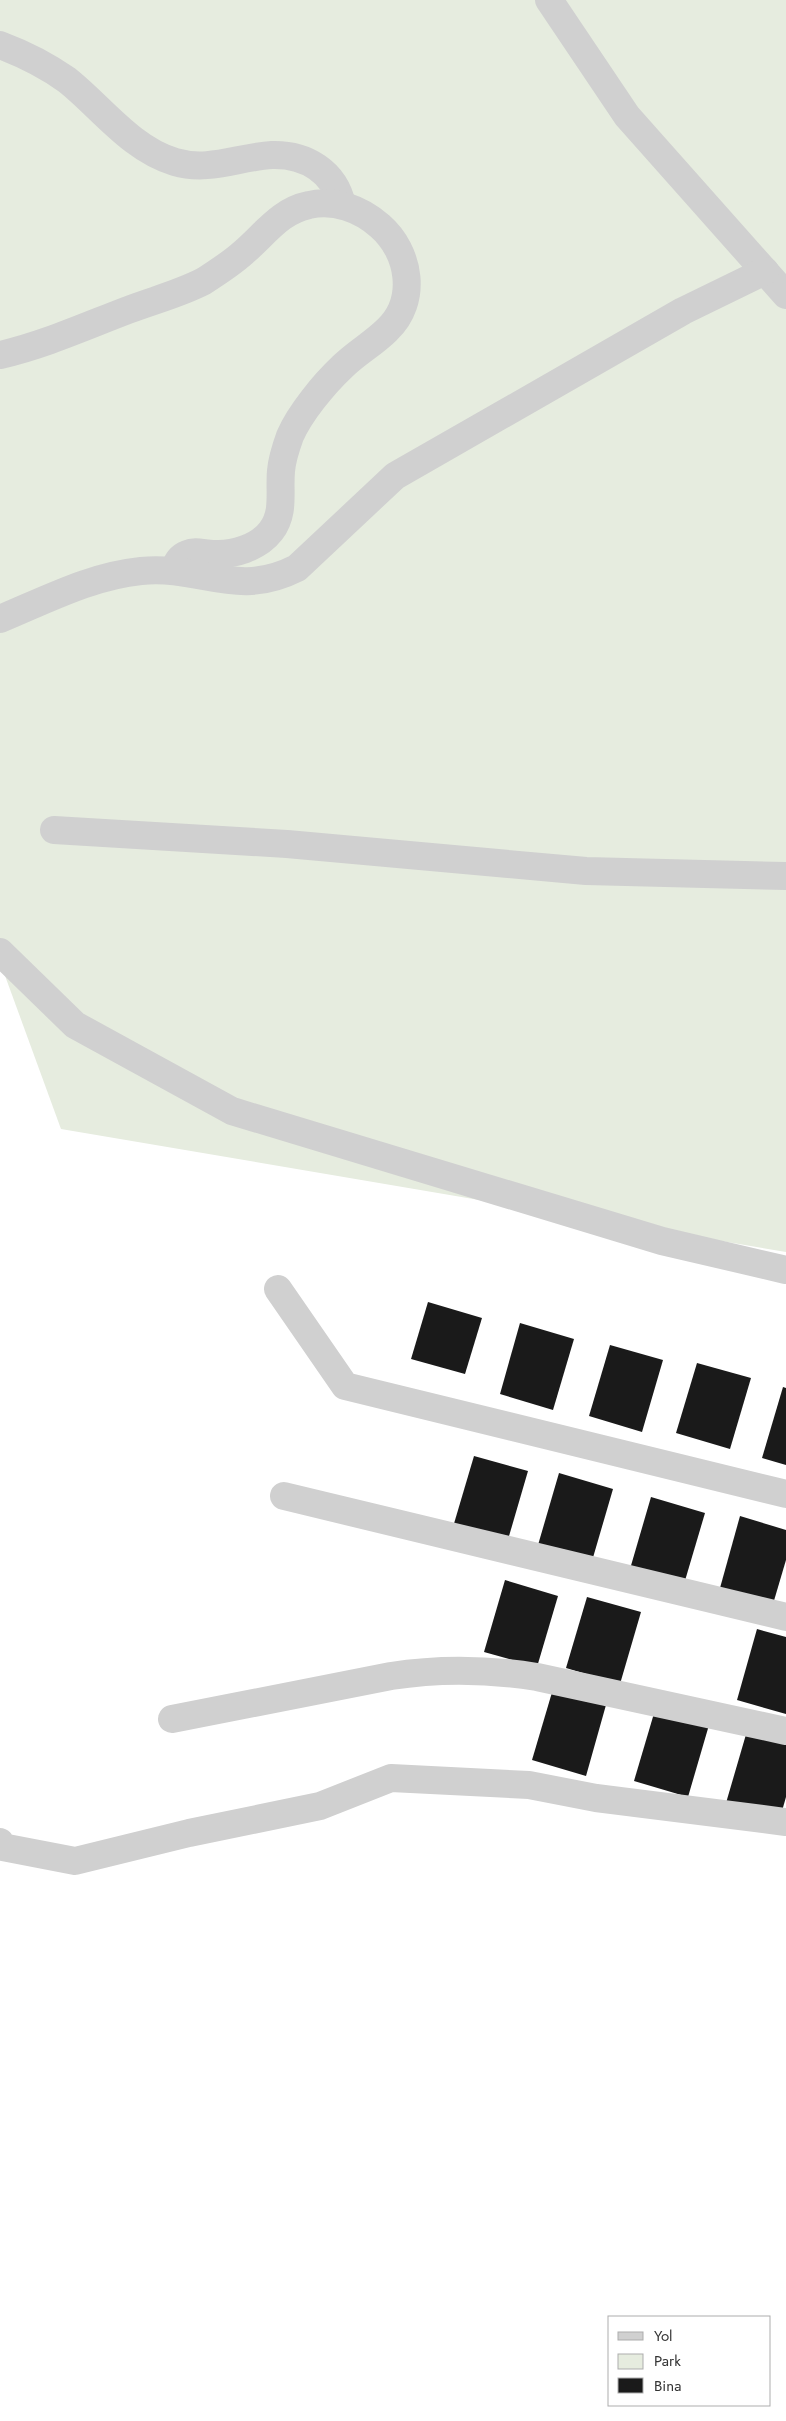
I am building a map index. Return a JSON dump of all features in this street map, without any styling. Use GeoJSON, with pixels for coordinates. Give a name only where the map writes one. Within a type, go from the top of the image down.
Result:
{"type":"FeatureCollection","features":[{"type":"Feature","properties":{"kind":"street"},"geometry":{"type":"LineString","coordinates":[[549,0],[627,116],[786,295]]}},
{"type":"Feature","properties":{"kind":"street"},"geometry":{"type":"LineString","coordinates":[[0,45],[21,53],[66,80],[153,153],[175,162],[207,166],[271,155],[289,156],[306,161],[330,177],[336,185],[342,205]]}},
{"type":"Feature","properties":{"kind":"street"},"geometry":{"type":"LineString","coordinates":[[0,355],[55,338],[131,308],[180,292],[224,268],[282,216],[296,208],[312,204],[342,205],[354,209],[380,225],[399,251],[405,268],[407,295],[401,311],[387,331],[341,367],[320,391],[291,433],[281,470],[282,506],[270,532],[250,546],[232,553],[194,552],[187,554],[180,557],[174,571]]}},
{"type":"Feature","properties":{"kind":"street"},"geometry":{"type":"LineString","coordinates":[[0,619],[87,583],[114,575],[141,571],[174,571],[245,583],[281,576],[297,568],[395,476],[683,311],[765,271]]}},
{"type":"Feature","properties":{"kind":"street"},"geometry":{"type":"LineString","coordinates":[[54,830],[288,844],[586,871],[786,876]]}},
{"type":"Feature","properties":{"kind":"street"},"geometry":{"type":"LineString","coordinates":[[0,952],[75,1025],[232,1111],[662,1241],[786,1270]]}},
{"type":"Feature","properties":{"kind":"street"},"geometry":{"type":"LineString","coordinates":[[278,1289],[345,1386],[786,1494]]}},
{"type":"Feature","properties":{"kind":"street"},"geometry":{"type":"LineString","coordinates":[[284,1496],[786,1617]]}},
{"type":"Feature","properties":{"kind":"street"},"geometry":{"type":"LineString","coordinates":[[172,1719],[390,1676],[427,1670],[464,1669],[537,1677],[786,1731]]}},
{"type":"Feature","properties":{"kind":"street"},"geometry":{"type":"LineString","coordinates":[[0,1842],[2,1847],[75,1860],[189,1833],[320,1806],[391,1778],[530,1785],[596,1798],[786,1822]]}},
{"type":"Feature","properties":{"kind":"green space"},"geometry":{"type":"Polygon","coordinates":[[[0,0],[786,0],[786,1252],[61,1129],[0,962],[0,0]]]}},
{"type":"Feature","properties":{"kind":"building"},"geometry":{"type":"Polygon","coordinates":[[[428,1302],[482,1318],[465,1374],[411,1359],[428,1302]]]}},
{"type":"Feature","properties":{"kind":"building"},"geometry":{"type":"Polygon","coordinates":[[[520,1323],[574,1339],[553,1410],[500,1394],[520,1323]]]}},
{"type":"Feature","properties":{"kind":"building"},"geometry":{"type":"Polygon","coordinates":[[[610,1345],[663,1360],[642,1432],[589,1416],[610,1345]]]}},
{"type":"Feature","properties":{"kind":"building"},"geometry":{"type":"Polygon","coordinates":[[[697,1363],[751,1378],[730,1449],[676,1433],[697,1363]]]}},
{"type":"Feature","properties":{"kind":"building"},"geometry":{"type":"Polygon","coordinates":[[[783,1387],[786,1388],[786,1465],[762,1458],[783,1387]]]}},
{"type":"Feature","properties":{"kind":"building"},"geometry":{"type":"Polygon","coordinates":[[[474,1456],[528,1471],[507,1543],[453,1527],[474,1456]]]}},
{"type":"Feature","properties":{"kind":"building"},"geometry":{"type":"Polygon","coordinates":[[[559,1473],[613,1489],[592,1561],[538,1545],[559,1473]]]}},
{"type":"Feature","properties":{"kind":"building"},"geometry":{"type":"Polygon","coordinates":[[[651,1497],[705,1513],[684,1584],[630,1569],[651,1497]]]}},
{"type":"Feature","properties":{"kind":"building"},"geometry":{"type":"Polygon","coordinates":[[[740,1516],[786,1530],[786,1560],[773,1604],[720,1588],[740,1516]]]}},
{"type":"Feature","properties":{"kind":"building"},"geometry":{"type":"Polygon","coordinates":[[[505,1580],[558,1596],[537,1667],[484,1652],[505,1580]]]}},
{"type":"Feature","properties":{"kind":"building"},"geometry":{"type":"Polygon","coordinates":[[[587,1597],[641,1612],[620,1684],[566,1668],[587,1597]]]}},
{"type":"Feature","properties":{"kind":"building"},"geometry":{"type":"Polygon","coordinates":[[[757,1629],[786,1637],[786,1714],[737,1700],[757,1629]]]}},
{"type":"Feature","properties":{"kind":"building"},"geometry":{"type":"Polygon","coordinates":[[[553,1689],[606,1705],[586,1776],[532,1760],[553,1689]]]}},
{"type":"Feature","properties":{"kind":"building"},"geometry":{"type":"Polygon","coordinates":[[[655,1710],[709,1725],[688,1797],[634,1781],[655,1710]]]}},
{"type":"Feature","properties":{"kind":"building"},"geometry":{"type":"Polygon","coordinates":[[[747,1731],[786,1743],[786,1797],[780,1818],[726,1803],[747,1731]]]}}]}
